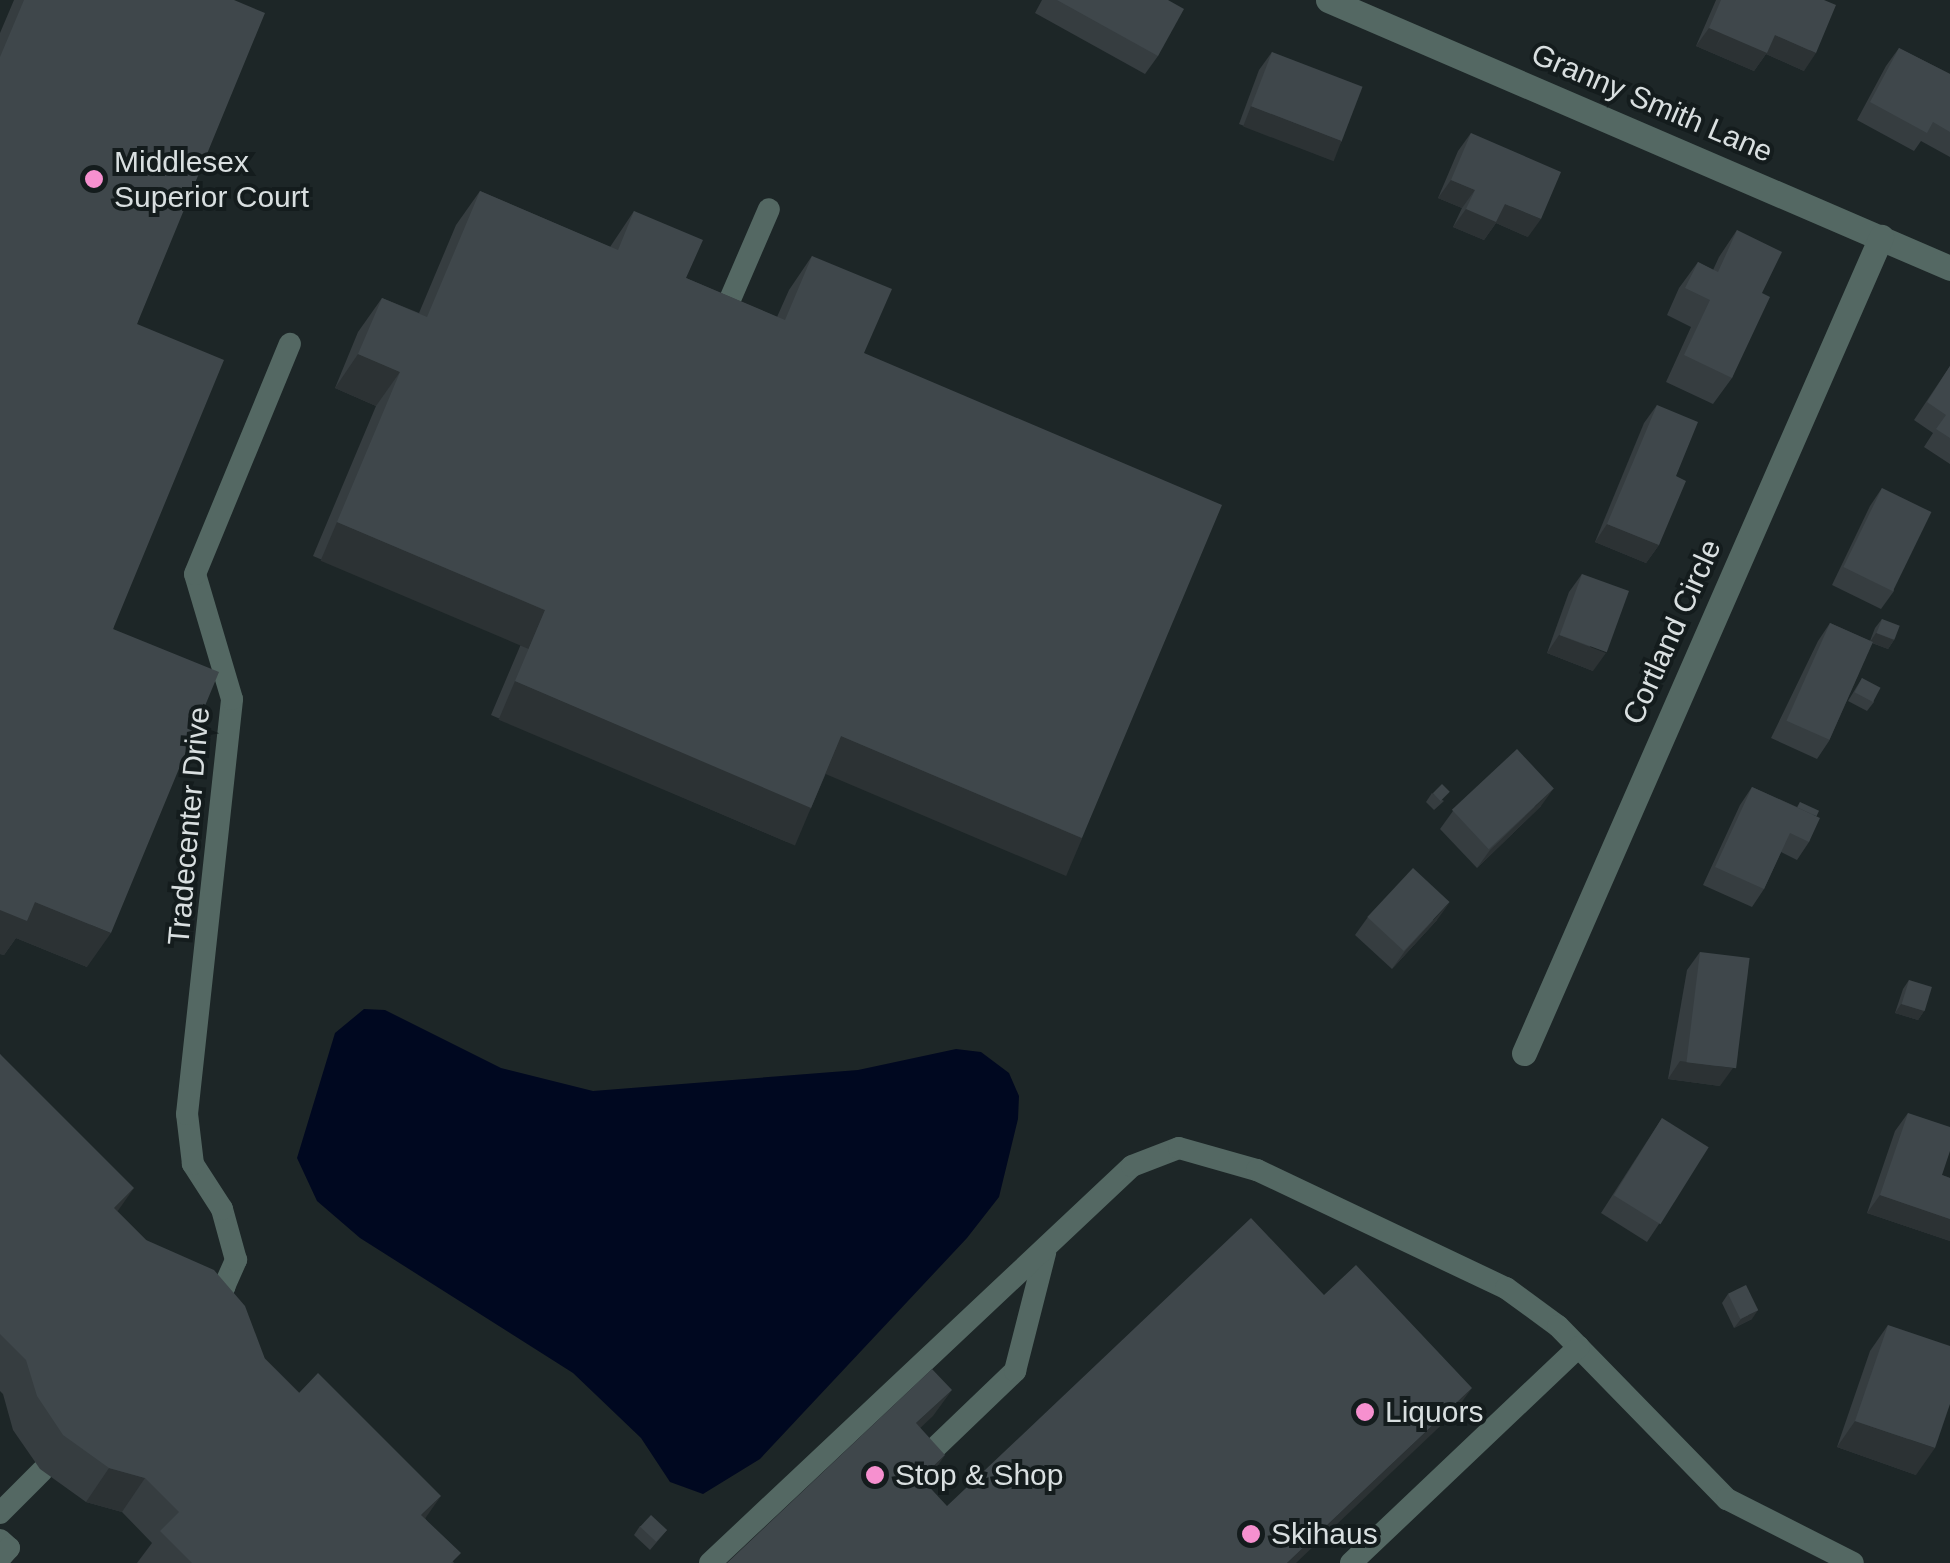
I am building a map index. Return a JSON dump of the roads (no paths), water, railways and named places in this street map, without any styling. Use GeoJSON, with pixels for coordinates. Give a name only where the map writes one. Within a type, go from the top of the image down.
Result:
{"type":"FeatureCollection","features":[{"type":"Feature","properties":{"kind":"street","name":"Granny Smith Lane"},"geometry":{"type":"LineString","coordinates":[[1328,0],[1950,268]]}},
{"type":"Feature","properties":{"kind":"street","name":"Cortland Circle"},"geometry":{"type":"LineString","coordinates":[[1524,1053],[1880,237]]}},
{"type":"Feature","properties":{"kind":"lane"},"geometry":{"type":"LineString","coordinates":[[715,334],[769,209]]}},
{"type":"Feature","properties":{"kind":"lane","name":"Tradecenter Drive"},"geometry":{"type":"LineString","coordinates":[[200,1312],[224,1287],[236,1260],[222,1209],[193,1164],[187,1114],[232,699],[195,574],[290,344]]}},
{"type":"Feature","properties":{"kind":"lane"},"geometry":{"type":"LineString","coordinates":[[710,1563],[1045,1253],[1132,1166],[1164,1150],[1192,1148],[1257,1170],[1478,1274],[1533,1306],[1579,1347],[1727,1498],[1778,1530],[1853,1563]]}},
{"type":"Feature","properties":{"kind":"lane"},"geometry":{"type":"LineString","coordinates":[[914,1468],[1015,1371],[1045,1253]]}},
{"type":"Feature","properties":{"kind":"lane"},"geometry":{"type":"LineString","coordinates":[[1351,1563],[1579,1347]]}},
{"type":"Feature","properties":{"kind":"lane"},"geometry":{"type":"LineString","coordinates":[[0,1514],[42,1472]]}},
{"type":"Feature","properties":{"kind":"water"},"geometry":{"type":"Polygon","coordinates":[[[364,1009],[385,1010],[501,1068],[593,1091],[858,1070],[956,1049],[981,1052],[1009,1073],[1019,1096],[1018,1119],[999,1197],[967,1238],[760,1459],[703,1494],[670,1482],[641,1438],[573,1373],[360,1238],[317,1201],[297,1158],[335,1033],[364,1009]]]}},
{"type":"Feature","properties":{"kind":"place","name":"Middlesex Superior Court"},"geometry":{"type":"Point","coordinates":[94,179]}},
{"type":"Feature","properties":{"kind":"place","name":"Liquors"},"geometry":{"type":"Point","coordinates":[1365,1412]}},
{"type":"Feature","properties":{"kind":"place","name":"Stop & Shop"},"geometry":{"type":"Point","coordinates":[875,1475]}},
{"type":"Feature","properties":{"kind":"place","name":"Skihaus"},"geometry":{"type":"Point","coordinates":[1251,1534]}}]}
